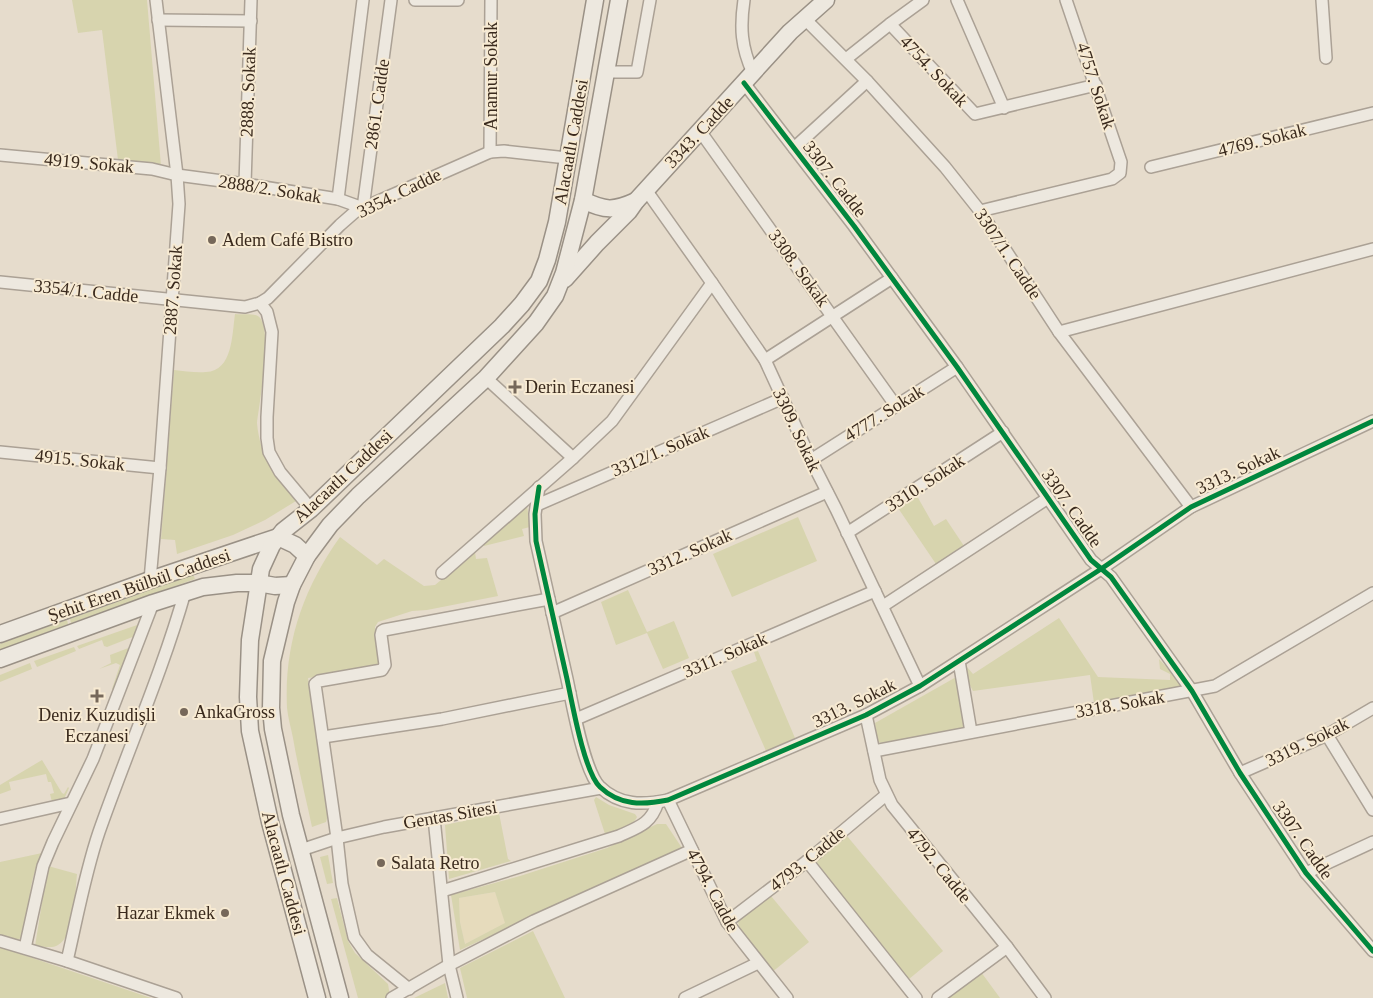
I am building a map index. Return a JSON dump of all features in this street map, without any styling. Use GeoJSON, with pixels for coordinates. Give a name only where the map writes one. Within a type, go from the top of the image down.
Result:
{"type":"FeatureCollection","features":[{"type":"Feature","properties":{"kind":"main road","name":"Alacaatlı Caddesi"},"geometry":{"type":"LineString","coordinates":[[317,998],[270,822],[250,731],[248,659],[258,583],[265,557],[278,537],[289,526],[311,509],[492,336],[531,293],[543,271],[557,222],[596,0]]}},
{"type":"Feature","properties":{"kind":"main road","name":"Alacaatlı Caddesi"},"geometry":{"type":"LineString","coordinates":[[340,998],[278,756],[271,708],[272,661],[282,618],[292,585],[307,556],[330,525],[358,496],[486,378],[536,323],[555,296],[573,245],[583,200],[620,0]]}},
{"type":"Feature","properties":{"kind":"main road","name":"3343. Cadde"},"geometry":{"type":"LineString","coordinates":[[560,285],[804,18],[826,0]]}},
{"type":"Feature","properties":{"kind":"main road"},"geometry":{"type":"LineString","coordinates":[[583,200],[600,208],[609,209],[624,206],[641,196]]}},
{"type":"Feature","properties":{"kind":"main road"},"geometry":{"type":"LineString","coordinates":[[278,537],[295,545],[307,556]]}},
{"type":"Feature","properties":{"kind":"main road","name":"Şehit Eren Bülbül Caddesi"},"geometry":{"type":"LineString","coordinates":[[0,634],[150,580],[278,537]]}},
{"type":"Feature","properties":{"kind":"main road","name":"Şehit Eren Bülbül Caddesi"},"geometry":{"type":"LineString","coordinates":[[0,659],[185,592],[218,584],[258,583],[274,586],[292,585]]}},
{"type":"Feature","properties":{"kind":"street","name":"2887. Sokak"},"geometry":{"type":"LineString","coordinates":[[150,580],[179,214],[177,175],[156,0]]}},
{"type":"Feature","properties":{"kind":"street","name":"2888. Sokak"},"geometry":{"type":"LineString","coordinates":[[245,184],[251,0]]}},
{"type":"Feature","properties":{"kind":"street","name":"2861. Cadde"},"geometry":{"type":"LineString","coordinates":[[338,199],[363,0]]}},
{"type":"Feature","properties":{"kind":"street","name":"2861. Cadde"},"geometry":{"type":"LineString","coordinates":[[362,208],[391,0]]}},
{"type":"Feature","properties":{"kind":"street"},"geometry":{"type":"LineString","coordinates":[[416,0],[458,0]]}},
{"type":"Feature","properties":{"kind":"street","name":"Anamur Sokak"},"geometry":{"type":"LineString","coordinates":[[490,152],[491,0]]}},
{"type":"Feature","properties":{"kind":"street"},"geometry":{"type":"LineString","coordinates":[[606,72],[637,72],[650,0]]}},
{"type":"Feature","properties":{"kind":"street","name":"3307. Cadde"},"geometry":{"type":"LineString","coordinates":[[744,0],[742,34],[749,78],[794,148],[957,367],[1091,560],[1111,577],[1192,692],[1240,773],[1306,873],[1373,951]]}},
{"type":"Feature","properties":{"kind":"street"},"geometry":{"type":"LineString","coordinates":[[846,59],[923,0]]}},
{"type":"Feature","properties":{"kind":"street"},"geometry":{"type":"LineString","coordinates":[[957,0],[1004,108]]}},
{"type":"Feature","properties":{"kind":"street","name":"4757. Sokak"},"geometry":{"type":"LineString","coordinates":[[980,211],[1112,179],[1120,173],[1121,162],[1066,0]]}},
{"type":"Feature","properties":{"kind":"street"},"geometry":{"type":"LineString","coordinates":[[1322,0],[1326,58]]}},
{"type":"Feature","properties":{"kind":"street","name":"3307/1. Cadde"},"geometry":{"type":"LineString","coordinates":[[804,18],[867,81],[945,167],[980,211],[1058,332],[1191,507]]}},
{"type":"Feature","properties":{"kind":"street"},"geometry":{"type":"LineString","coordinates":[[158,20],[251,21]]}},
{"type":"Feature","properties":{"kind":"street","name":"4754. Sokak"},"geometry":{"type":"LineString","coordinates":[[890,24],[975,114],[1096,85]]}},
{"type":"Feature","properties":{"kind":"street"},"geometry":{"type":"LineString","coordinates":[[794,148],[867,81]]}},
{"type":"Feature","properties":{"kind":"street","name":"4769. Sokak"},"geometry":{"type":"LineString","coordinates":[[1151,167],[1373,113]]}},
{"type":"Feature","properties":{"kind":"street","name":"3308. Sokak"},"geometry":{"type":"LineString","coordinates":[[700,131],[896,406]]}},
{"type":"Feature","properties":{"kind":"street","name":"3354. Cadde"},"geometry":{"type":"LineString","coordinates":[[260,304],[340,224],[362,208],[490,152],[504,151],[567,158]]}},
{"type":"Feature","properties":{"kind":"street","name":"4919. Sokak"},"geometry":{"type":"LineString","coordinates":[[0,155],[152,169],[177,175]]}},
{"type":"Feature","properties":{"kind":"street","name":"2888/2. Sokak"},"geometry":{"type":"LineString","coordinates":[[177,175],[338,199],[362,208]]}},
{"type":"Feature","properties":{"kind":"street","name":"3309. Sokak"},"geometry":{"type":"LineString","coordinates":[[641,196],[712,283],[765,360],[920,686]]}},
{"type":"Feature","properties":{"kind":"street"},"geometry":{"type":"LineString","coordinates":[[1058,332],[1373,249]]}},
{"type":"Feature","properties":{"kind":"street"},"geometry":{"type":"LineString","coordinates":[[765,360],[892,278]]}},
{"type":"Feature","properties":{"kind":"street","name":"3354/1. Cadde"},"geometry":{"type":"LineString","coordinates":[[0,282],[173,300]]}},
{"type":"Feature","properties":{"kind":"street"},"geometry":{"type":"LineString","coordinates":[[442,573],[573,458],[612,421],[712,283]]}},
{"type":"Feature","properties":{"kind":"street"},"geometry":{"type":"LineString","coordinates":[[173,300],[245,308],[260,304],[266,312],[272,332],[267,417],[269,452],[280,472],[311,509]]}},
{"type":"Feature","properties":{"kind":"street","name":"4777. Sokak"},"geometry":{"type":"LineString","coordinates":[[811,460],[957,367]]}},
{"type":"Feature","properties":{"kind":"street"},"geometry":{"type":"LineString","coordinates":[[486,378],[573,458]]}},
{"type":"Feature","properties":{"kind":"street","name":"3312/1. Sokak"},"geometry":{"type":"LineString","coordinates":[[536,505],[783,398]]}},
{"type":"Feature","properties":{"kind":"street","name":"3313. Sokak"},"geometry":{"type":"LineString","coordinates":[[600,788],[619,800],[638,804],[663,801],[866,715],[920,686],[1101,569],[1191,507],[1373,421]]}},
{"type":"Feature","properties":{"kind":"street","name":"3310. Sokak"},"geometry":{"type":"LineString","coordinates":[[847,533],[1003,432]]}},
{"type":"Feature","properties":{"kind":"street","name":"4915. Sokak"},"geometry":{"type":"LineString","coordinates":[[0,452],[160,468]]}},
{"type":"Feature","properties":{"kind":"street"},"geometry":{"type":"LineString","coordinates":[[539,487],[536,505],[536,541],[582,744],[594,780],[600,788]]}},
{"type":"Feature","properties":{"kind":"street","name":"3312. Sokak"},"geometry":{"type":"LineString","coordinates":[[552,613],[827,492]]}},
{"type":"Feature","properties":{"kind":"street"},"geometry":{"type":"LineString","coordinates":[[883,606],[1048,498]]}},
{"type":"Feature","properties":{"kind":"street","name":"3311. Sokak"},"geometry":{"type":"LineString","coordinates":[[576,719],[875,591]]}},
{"type":"Feature","properties":{"kind":"street"},"geometry":{"type":"LineString","coordinates":[[67,961],[86,877],[99,833],[185,592]]}},
{"type":"Feature","properties":{"kind":"street","name":"3318. Sokak"},"geometry":{"type":"LineString","coordinates":[[874,751],[1192,692],[1215,686],[1373,593]]}},
{"type":"Feature","properties":{"kind":"street"},"geometry":{"type":"LineString","coordinates":[[409,989],[367,955],[354,937],[342,884],[316,682],[382,670],[384,665],[380,635],[382,631],[549,599]]}},
{"type":"Feature","properties":{"kind":"street"},"geometry":{"type":"LineString","coordinates":[[25,948],[43,866],[93,759],[153,603]]}},
{"type":"Feature","properties":{"kind":"street"},"geometry":{"type":"LineString","coordinates":[[959,660],[971,732]]}},
{"type":"Feature","properties":{"kind":"street"},"geometry":{"type":"LineString","coordinates":[[323,737],[442,720],[570,693]]}},
{"type":"Feature","properties":{"kind":"street","name":"3319. Sokak"},"geometry":{"type":"LineString","coordinates":[[1240,773],[1327,735],[1373,708]]}},
{"type":"Feature","properties":{"kind":"street","name":"4792. Cadde"},"geometry":{"type":"LineString","coordinates":[[866,715],[880,780],[886,795],[897,813],[1007,947],[1045,998]]}},
{"type":"Feature","properties":{"kind":"street"},"geometry":{"type":"LineString","coordinates":[[1327,735],[1373,810]]}},
{"type":"Feature","properties":{"kind":"street","name":"Gentas Sitesi"},"geometry":{"type":"LineString","coordinates":[[301,850],[337,838],[434,818],[600,788]]}},
{"type":"Feature","properties":{"kind":"street","name":"4793. Cadde"},"geometry":{"type":"LineString","coordinates":[[727,922],[886,795]]}},
{"type":"Feature","properties":{"kind":"street"},"geometry":{"type":"LineString","coordinates":[[442,891],[619,836],[642,826],[651,818],[663,801]]}},
{"type":"Feature","properties":{"kind":"street","name":"4794. Cadde"},"geometry":{"type":"LineString","coordinates":[[663,801],[692,850],[727,922],[787,998]]}},
{"type":"Feature","properties":{"kind":"street"},"geometry":{"type":"LineString","coordinates":[[0,819],[72,803]]}},
{"type":"Feature","properties":{"kind":"street"},"geometry":{"type":"LineString","coordinates":[[434,818],[449,964],[458,998]]}},
{"type":"Feature","properties":{"kind":"street"},"geometry":{"type":"LineString","coordinates":[[1306,873],[1373,842]]}},
{"type":"Feature","properties":{"kind":"street"},"geometry":{"type":"LineString","coordinates":[[392,998],[449,964],[534,921],[692,850]]}},
{"type":"Feature","properties":{"kind":"street"},"geometry":{"type":"LineString","coordinates":[[807,860],[916,998]]}},
{"type":"Feature","properties":{"kind":"street"},"geometry":{"type":"LineString","coordinates":[[0,941],[67,961],[176,998]]}},
{"type":"Feature","properties":{"kind":"street"},"geometry":{"type":"LineString","coordinates":[[938,998],[1007,947]]}},
{"type":"Feature","properties":{"kind":"street"},"geometry":{"type":"LineString","coordinates":[[685,998],[758,963]]}},
{"type":"Feature","properties":{"kind":"shaded area"},"geometry":{"type":"Polygon","coordinates":[[[72,0],[147,0],[161,166],[118,160],[102,30],[78,33],[72,0]]]}},
{"type":"Feature","properties":{"kind":"shaded area"},"geometry":{"type":"Polygon","coordinates":[[[235,314],[256,315],[263,323],[265,350],[257,423],[261,446],[281,483],[296,501],[265,520],[233,535],[177,554],[175,540],[161,539],[174,370],[206,372],[215,370],[222,365],[230,350],[235,314]]]}},
{"type":"Feature","properties":{"kind":"shaded area"},"geometry":{"type":"Polygon","coordinates":[[[917,496],[934,526],[946,519],[964,546],[936,564],[898,508],[917,496]]]}},
{"type":"Feature","properties":{"kind":"shaded area"},"geometry":{"type":"Polygon","coordinates":[[[527,505],[530,527],[522,529],[524,536],[484,546],[483,541],[527,505]]]}},
{"type":"Feature","properties":{"kind":"shaded area"},"geometry":{"type":"Polygon","coordinates":[[[798,517],[817,561],[732,597],[713,554],[798,517]]]}},
{"type":"Feature","properties":{"kind":"shaded area"},"geometry":{"type":"Polygon","coordinates":[[[340,537],[377,565],[384,559],[424,586],[435,585],[475,552],[476,559],[487,558],[498,596],[427,610],[412,611],[378,622],[375,627],[380,668],[308,678],[328,815],[326,822],[312,827],[287,712],[289,662],[298,618],[306,597],[340,537]]]}},
{"type":"Feature","properties":{"kind":"shaded area"},"geometry":{"type":"Polygon","coordinates":[[[193,574],[195,579],[71,623],[70,619],[193,574]]]}},
{"type":"Feature","properties":{"kind":"shaded area"},"geometry":{"type":"Polygon","coordinates":[[[628,590],[647,632],[674,621],[689,658],[663,669],[647,633],[616,645],[601,602],[628,590]]]}},
{"type":"Feature","properties":{"kind":"shaded area"},"geometry":{"type":"Polygon","coordinates":[[[1059,618],[1098,677],[1170,680],[1170,674],[1160,669],[1159,659],[1181,683],[1179,690],[1097,704],[1094,703],[1090,675],[973,691],[965,676],[964,669],[967,667],[973,674],[1059,618]]]}},
{"type":"Feature","properties":{"kind":"shaded area"},"geometry":{"type":"Polygon","coordinates":[[[67,620],[68,624],[0,650],[0,644],[67,620]]]}},
{"type":"Feature","properties":{"kind":"shaded area"},"geometry":{"type":"Polygon","coordinates":[[[140,624],[135,636],[107,647],[104,646],[102,640],[79,649],[77,646],[140,624]]]}},
{"type":"Feature","properties":{"kind":"shaded area"},"geometry":{"type":"Polygon","coordinates":[[[74,647],[76,651],[37,667],[34,661],[74,647]]]}},
{"type":"Feature","properties":{"kind":"shaded area"},"geometry":{"type":"Polygon","coordinates":[[[131,647],[115,690],[112,689],[120,665],[116,663],[99,669],[111,663],[110,655],[131,647]]]}},
{"type":"Feature","properties":{"kind":"shaded area"},"geometry":{"type":"Polygon","coordinates":[[[758,651],[795,738],[766,751],[731,671],[757,661],[754,652],[758,651]]]}},
{"type":"Feature","properties":{"kind":"shaded area"},"geometry":{"type":"Polygon","coordinates":[[[30,663],[32,669],[0,682],[0,675],[30,663]]]}},
{"type":"Feature","properties":{"kind":"shaded area"},"geometry":{"type":"Polygon","coordinates":[[[958,676],[964,728],[887,744],[878,742],[875,723],[958,676]]]}},
{"type":"Feature","properties":{"kind":"shaded area"},"geometry":{"type":"Polygon","coordinates":[[[42,760],[62,793],[64,794],[69,788],[64,799],[52,802],[50,794],[54,793],[51,782],[48,782],[46,774],[9,782],[11,790],[0,794],[0,785],[42,760]]]}},
{"type":"Feature","properties":{"kind":"shaded area"},"geometry":{"type":"Polygon","coordinates":[[[596,797],[609,805],[635,814],[637,817],[635,821],[623,828],[605,834],[594,800],[596,797]]]}},
{"type":"Feature","properties":{"kind":"shaded area"},"geometry":{"type":"Polygon","coordinates":[[[499,813],[508,859],[511,861],[449,879],[445,825],[499,813]]]}},
{"type":"Feature","properties":{"kind":"shaded area"},"geometry":{"type":"Polygon","coordinates":[[[657,824],[666,824],[682,848],[460,950],[451,895],[520,876],[607,848],[657,824]],[[495,892],[459,898],[460,922],[465,944],[505,923],[495,892]]]}},
{"type":"Feature","properties":{"kind":"shaded area"},"geometry":{"type":"Polygon","coordinates":[[[847,836],[943,951],[909,979],[815,862],[847,836]]]}},
{"type":"Feature","properties":{"kind":"shaded area"},"geometry":{"type":"Polygon","coordinates":[[[42,853],[32,883],[26,930],[19,939],[14,941],[0,937],[0,862],[42,853]]]}},
{"type":"Feature","properties":{"kind":"shaded area"},"geometry":{"type":"Polygon","coordinates":[[[328,855],[333,883],[327,884],[320,857],[328,855]]]}},
{"type":"Feature","properties":{"kind":"shaded area"},"geometry":{"type":"Polygon","coordinates":[[[48,866],[77,874],[74,913],[64,940],[56,946],[35,946],[48,866]]]}},
{"type":"Feature","properties":{"kind":"shaded area"},"geometry":{"type":"Polygon","coordinates":[[[495,892],[506,923],[465,944],[460,922],[459,898],[495,892]]]}},
{"type":"Feature","properties":{"kind":"shaded area"},"geometry":{"type":"Polygon","coordinates":[[[771,896],[809,942],[771,973],[742,934],[738,921],[771,896]]]}},
{"type":"Feature","properties":{"kind":"shaded area"},"geometry":{"type":"Polygon","coordinates":[[[337,898],[348,941],[355,953],[388,984],[390,996],[385,998],[358,998],[331,899],[337,898]]]}},
{"type":"Feature","properties":{"kind":"shaded area"},"geometry":{"type":"Polygon","coordinates":[[[533,931],[565,998],[467,998],[460,968],[533,931]]]}},
{"type":"Feature","properties":{"kind":"shaded area"},"geometry":{"type":"Polygon","coordinates":[[[0,947],[151,998],[0,998],[0,947]]]}},
{"type":"Feature","properties":{"kind":"shaded area"},"geometry":{"type":"Polygon","coordinates":[[[981,972],[1000,998],[947,998],[981,972]]]}},
{"type":"Feature","properties":{"kind":"shaded area"},"geometry":{"type":"Polygon","coordinates":[[[445,983],[448,998],[414,998],[445,983]]]}},
{"type":"Feature","properties":{"kind":"cycle path"},"geometry":{"type":"LineString","coordinates":[[744,83],[854,226],[957,367],[1091,560],[1111,577],[1192,691],[1240,773],[1306,873],[1373,951]]}},
{"type":"Feature","properties":{"kind":"cycle path"},"geometry":{"type":"LineString","coordinates":[[539,487],[535,514],[536,541],[575,719],[589,767],[600,787],[616,798],[624,801],[650,803],[668,800],[866,715],[920,686],[1101,569],[1191,507],[1373,421]]}},
{"type":"Feature","properties":{"kind":"place","name":"Adem Café Bistro"},"geometry":{"type":"Point","coordinates":[212,240]}},
{"type":"Feature","properties":{"kind":"place","name":"Derin Eczanesi"},"geometry":{"type":"Point","coordinates":[515,387]}},
{"type":"Feature","properties":{"kind":"place","name":"Deniz Kuzudişli Eczanesi"},"geometry":{"type":"Point","coordinates":[97,696]}},
{"type":"Feature","properties":{"kind":"place","name":"AnkaGross"},"geometry":{"type":"Point","coordinates":[184,712]}},
{"type":"Feature","properties":{"kind":"place","name":"Salata Retro"},"geometry":{"type":"Point","coordinates":[381,863]}},
{"type":"Feature","properties":{"kind":"place","name":"Hazar Ekmek"},"geometry":{"type":"Point","coordinates":[225,913]}}]}
